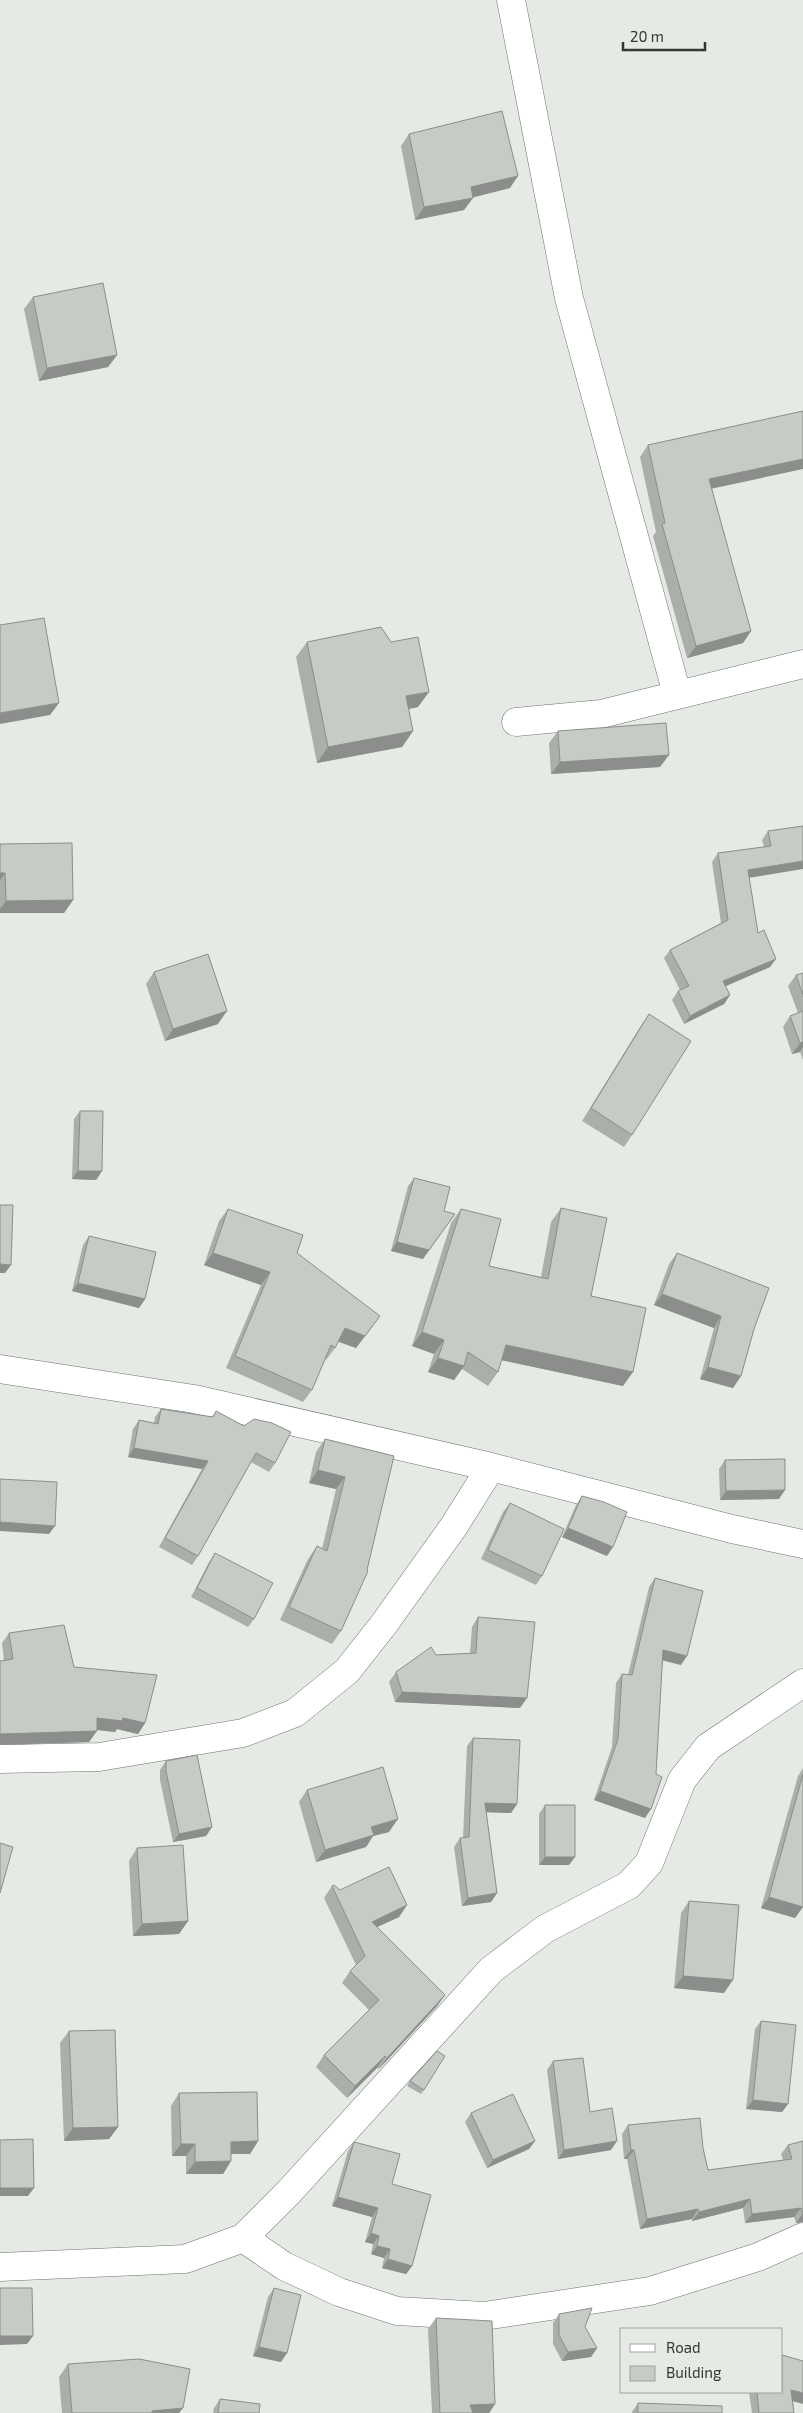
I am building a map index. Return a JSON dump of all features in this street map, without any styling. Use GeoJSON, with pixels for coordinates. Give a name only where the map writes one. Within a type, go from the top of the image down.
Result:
{"type":"FeatureCollection","features":[{"type":"Feature","properties":{"kind":"street"},"geometry":{"type":"LineString","coordinates":[[511,0],[569,298],[678,694]]}},
{"type":"Feature","properties":{"kind":"street"},"geometry":{"type":"LineString","coordinates":[[516,722],[601,714],[803,664]]}},
{"type":"Feature","properties":{"kind":"street"},"geometry":{"type":"LineString","coordinates":[[0,1369],[194,1400],[491,1467],[803,1544]]}},
{"type":"Feature","properties":{"kind":"street"},"geometry":{"type":"LineString","coordinates":[[0,1759],[99,1757],[243,1733],[295,1713],[347,1671],[384,1624],[454,1526],[491,1467]]}},
{"type":"Feature","properties":{"kind":"street"},"geometry":{"type":"LineString","coordinates":[[0,2267],[185,2260],[243,2238],[288,2193],[491,1970],[545,1929],[630,1885],[648,1863],[682,1780],[708,1747],[803,1683]]}},
{"type":"Feature","properties":{"kind":"street"},"geometry":{"type":"LineString","coordinates":[[243,2238],[284,2266],[339,2292],[396,2311],[484,2316],[650,2291],[758,2257],[803,2237]]}},
{"type":"Feature","properties":{"kind":"building"},"geometry":{"type":"Polygon","coordinates":[[[502,111],[518,176],[471,187],[473,198],[424,207],[409,134],[502,111]]]}},
{"type":"Feature","properties":{"kind":"building"},"geometry":{"type":"Polygon","coordinates":[[[103,283],[117,355],[47,368],[33,297],[103,283]]]}},
{"type":"Feature","properties":{"kind":"building"},"geometry":{"type":"Polygon","coordinates":[[[803,411],[803,459],[709,479],[751,631],[696,646],[662,524],[665,523],[648,445],[803,411]]]}},
{"type":"Feature","properties":{"kind":"building"},"geometry":{"type":"Polygon","coordinates":[[[44,618],[59,703],[0,713],[0,625],[44,618]]]}},
{"type":"Feature","properties":{"kind":"building"},"geometry":{"type":"Polygon","coordinates":[[[381,627],[391,642],[418,637],[429,692],[406,696],[413,731],[328,747],[307,642],[381,627]]]}},
{"type":"Feature","properties":{"kind":"building"},"geometry":{"type":"Polygon","coordinates":[[[666,723],[669,755],[560,762],[558,731],[666,723]]]}},
{"type":"Feature","properties":{"kind":"building"},"geometry":{"type":"Polygon","coordinates":[[[803,826],[803,861],[748,870],[758,933],[764,930],[776,959],[723,981],[730,995],[690,1016],[678,991],[689,986],[670,950],[728,920],[718,853],[771,846],[768,831],[803,826]]]}},
{"type":"Feature","properties":{"kind":"building"},"geometry":{"type":"Polygon","coordinates":[[[72,843],[73,900],[6,901],[5,873],[0,873],[0,844],[72,843]]]}},
{"type":"Feature","properties":{"kind":"building"},"geometry":{"type":"Polygon","coordinates":[[[208,954],[227,1011],[173,1029],[154,972],[208,954]]]}},
{"type":"Feature","properties":{"kind":"building"},"geometry":{"type":"Polygon","coordinates":[[[803,973],[803,995],[796,975],[803,973]]]}},
{"type":"Feature","properties":{"kind":"building"},"geometry":{"type":"Polygon","coordinates":[[[803,1011],[803,1042],[800,1043],[790,1016],[803,1011]]]}},
{"type":"Feature","properties":{"kind":"building"},"geometry":{"type":"Polygon","coordinates":[[[649,1014],[691,1041],[632,1135],[591,1108],[649,1014]]]}},
{"type":"Feature","properties":{"kind":"building"},"geometry":{"type":"Polygon","coordinates":[[[80,1111],[103,1111],[102,1171],[78,1171],[80,1111]]]}},
{"type":"Feature","properties":{"kind":"building"},"geometry":{"type":"Polygon","coordinates":[[[414,1178],[450,1187],[444,1211],[455,1214],[429,1250],[397,1242],[414,1178]]]}},
{"type":"Feature","properties":{"kind":"building"},"geometry":{"type":"Polygon","coordinates":[[[0,1205],[13,1205],[11,1265],[0,1264],[0,1205]]]}},
{"type":"Feature","properties":{"kind":"building"},"geometry":{"type":"Polygon","coordinates":[[[561,1208],[607,1218],[591,1296],[646,1308],[633,1372],[506,1345],[498,1372],[468,1352],[464,1366],[438,1358],[444,1340],[422,1332],[461,1209],[501,1219],[489,1266],[548,1279],[561,1208]]]}},
{"type":"Feature","properties":{"kind":"building"},"geometry":{"type":"Polygon","coordinates":[[[228,1209],[303,1235],[297,1253],[380,1316],[365,1336],[345,1328],[335,1348],[331,1345],[312,1390],[235,1356],[270,1272],[213,1253],[228,1209]]]}},
{"type":"Feature","properties":{"kind":"building"},"geometry":{"type":"Polygon","coordinates":[[[89,1236],[156,1252],[145,1299],[78,1283],[89,1236]]]}},
{"type":"Feature","properties":{"kind":"building"},"geometry":{"type":"Polygon","coordinates":[[[677,1253],[769,1288],[754,1329],[741,1376],[708,1367],[721,1316],[662,1294],[677,1253]]]}},
{"type":"Feature","properties":{"kind":"building"},"geometry":{"type":"Polygon","coordinates":[[[161,1409],[213,1417],[216,1411],[244,1426],[254,1419],[272,1423],[291,1432],[275,1463],[256,1453],[198,1556],[165,1538],[208,1461],[134,1448],[139,1420],[158,1424],[161,1409]]]}},
{"type":"Feature","properties":{"kind":"building"},"geometry":{"type":"Polygon","coordinates":[[[325,1439],[394,1456],[368,1571],[341,1631],[289,1607],[317,1546],[327,1551],[345,1477],[318,1470],[325,1439]]]}},
{"type":"Feature","properties":{"kind":"building"},"geometry":{"type":"Polygon","coordinates":[[[785,1459],[785,1490],[726,1491],[725,1460],[785,1459]]]}},
{"type":"Feature","properties":{"kind":"building"},"geometry":{"type":"Polygon","coordinates":[[[0,1479],[57,1482],[55,1526],[0,1522],[0,1479]]]}},
{"type":"Feature","properties":{"kind":"building"},"geometry":{"type":"Polygon","coordinates":[[[582,1496],[604,1502],[627,1512],[613,1547],[568,1528],[582,1496]]]}},
{"type":"Feature","properties":{"kind":"building"},"geometry":{"type":"Polygon","coordinates":[[[510,1503],[564,1529],[542,1576],[488,1550],[510,1503]]]}},
{"type":"Feature","properties":{"kind":"building"},"geometry":{"type":"Polygon","coordinates":[[[215,1553],[273,1583],[254,1619],[197,1588],[215,1553]]]}},
{"type":"Feature","properties":{"kind":"building"},"geometry":{"type":"Polygon","coordinates":[[[655,1578],[703,1591],[687,1656],[663,1650],[656,1774],[662,1777],[651,1809],[600,1791],[618,1739],[622,1674],[632,1675],[655,1578]]]}},
{"type":"Feature","properties":{"kind":"building"},"geometry":{"type":"Polygon","coordinates":[[[478,1617],[535,1622],[527,1698],[402,1692],[396,1672],[431,1647],[436,1655],[476,1653],[478,1617]]]}},
{"type":"Feature","properties":{"kind":"building"},"geometry":{"type":"Polygon","coordinates":[[[64,1625],[74,1667],[157,1675],[145,1723],[123,1718],[122,1721],[97,1718],[97,1731],[0,1734],[0,1661],[13,1659],[9,1633],[64,1625]]]}},
{"type":"Feature","properties":{"kind":"building"},"geometry":{"type":"Polygon","coordinates":[[[473,1738],[520,1740],[517,1804],[485,1803],[497,1893],[468,1898],[460,1838],[469,1837],[473,1738]]]}},
{"type":"Feature","properties":{"kind":"building"},"geometry":{"type":"Polygon","coordinates":[[[197,1755],[212,1827],[179,1834],[166,1771],[166,1761],[197,1755]]]}},
{"type":"Feature","properties":{"kind":"building"},"geometry":{"type":"Polygon","coordinates":[[[383,1767],[398,1819],[371,1827],[374,1835],[325,1850],[307,1790],[383,1767]]]}},
{"type":"Feature","properties":{"kind":"building"},"geometry":{"type":"Polygon","coordinates":[[[803,1774],[803,1907],[769,1897],[803,1774]]]}},
{"type":"Feature","properties":{"kind":"building"},"geometry":{"type":"Polygon","coordinates":[[[545,1805],[575,1805],[575,1857],[545,1857],[545,1805]]]}},
{"type":"Feature","properties":{"kind":"building"},"geometry":{"type":"Polygon","coordinates":[[[0,1843],[13,1847],[0,1893],[0,1843]]]}},
{"type":"Feature","properties":{"kind":"building"},"geometry":{"type":"Polygon","coordinates":[[[183,1845],[188,1921],[142,1924],[137,1848],[183,1845]]]}},
{"type":"Feature","properties":{"kind":"building"},"geometry":{"type":"Polygon","coordinates":[[[389,1867],[407,1905],[372,1922],[445,1995],[387,2058],[385,2056],[355,2086],[324,2055],[379,2000],[350,1971],[365,1956],[332,1886],[334,1885],[340,1890],[389,1867]]]}},
{"type":"Feature","properties":{"kind":"building"},"geometry":{"type":"Polygon","coordinates":[[[689,1901],[739,1905],[733,1980],[683,1976],[689,1901]]]}},
{"type":"Feature","properties":{"kind":"building"},"geometry":{"type":"Polygon","coordinates":[[[761,2021],[796,2025],[788,2104],[753,2100],[761,2021]]]}},
{"type":"Feature","properties":{"kind":"building"},"geometry":{"type":"Polygon","coordinates":[[[115,2030],[118,2127],[73,2128],[69,2031],[115,2030]]]}},
{"type":"Feature","properties":{"kind":"building"},"geometry":{"type":"Polygon","coordinates":[[[437,2051],[445,2056],[424,2090],[410,2081],[437,2051]]]}},
{"type":"Feature","properties":{"kind":"building"},"geometry":{"type":"Polygon","coordinates":[[[583,2058],[590,2112],[612,2108],[617,2141],[564,2150],[553,2061],[583,2058]]]}},
{"type":"Feature","properties":{"kind":"building"},"geometry":{"type":"Polygon","coordinates":[[[257,2092],[258,2141],[231,2142],[231,2161],[195,2162],[195,2144],[181,2144],[179,2093],[257,2092]]]}},
{"type":"Feature","properties":{"kind":"building"},"geometry":{"type":"Polygon","coordinates":[[[513,2094],[535,2141],[493,2160],[471,2113],[513,2094]]]}},
{"type":"Feature","properties":{"kind":"building"},"geometry":{"type":"Polygon","coordinates":[[[700,2118],[703,2148],[708,2170],[792,2159],[788,2145],[803,2141],[803,2213],[801,2208],[752,2214],[750,2199],[699,2212],[698,2209],[647,2219],[634,2150],[631,2150],[628,2125],[700,2118]]]}},
{"type":"Feature","properties":{"kind":"building"},"geometry":{"type":"Polygon","coordinates":[[[33,2139],[34,2188],[0,2188],[0,2140],[33,2139]]]}},
{"type":"Feature","properties":{"kind":"building"},"geometry":{"type":"Polygon","coordinates":[[[354,2142],[400,2154],[392,2184],[431,2195],[412,2266],[388,2259],[390,2249],[377,2246],[379,2236],[371,2233],[378,2208],[338,2197],[354,2142]]]}},
{"type":"Feature","properties":{"kind":"building"},"geometry":{"type":"Polygon","coordinates":[[[0,2288],[32,2288],[33,2336],[0,2336],[0,2288]]]}},
{"type":"Feature","properties":{"kind":"building"},"geometry":{"type":"Polygon","coordinates":[[[274,2288],[301,2295],[287,2353],[259,2347],[274,2288]]]}},
{"type":"Feature","properties":{"kind":"building"},"geometry":{"type":"Polygon","coordinates":[[[592,2308],[585,2327],[597,2348],[568,2352],[559,2335],[559,2314],[592,2308]]]}},
{"type":"Feature","properties":{"kind":"building"},"geometry":{"type":"Polygon","coordinates":[[[436,2318],[492,2321],[495,2404],[470,2405],[473,2413],[440,2413],[436,2318]]]}},
{"type":"Feature","properties":{"kind":"building"},"geometry":{"type":"Polygon","coordinates":[[[783,2355],[803,2361],[803,2393],[791,2390],[794,2413],[759,2413],[757,2393],[783,2393],[783,2355]]]}},
{"type":"Feature","properties":{"kind":"building"},"geometry":{"type":"Polygon","coordinates":[[[139,2359],[190,2369],[183,2408],[152,2411],[152,2413],[72,2413],[68,2364],[139,2359]]]}},
{"type":"Feature","properties":{"kind":"building"},"geometry":{"type":"Polygon","coordinates":[[[220,2399],[260,2404],[259,2413],[218,2413],[220,2399]]]}},
{"type":"Feature","properties":{"kind":"building"},"geometry":{"type":"Polygon","coordinates":[[[638,2403],[722,2406],[722,2413],[638,2413],[638,2403]]]}}]}
